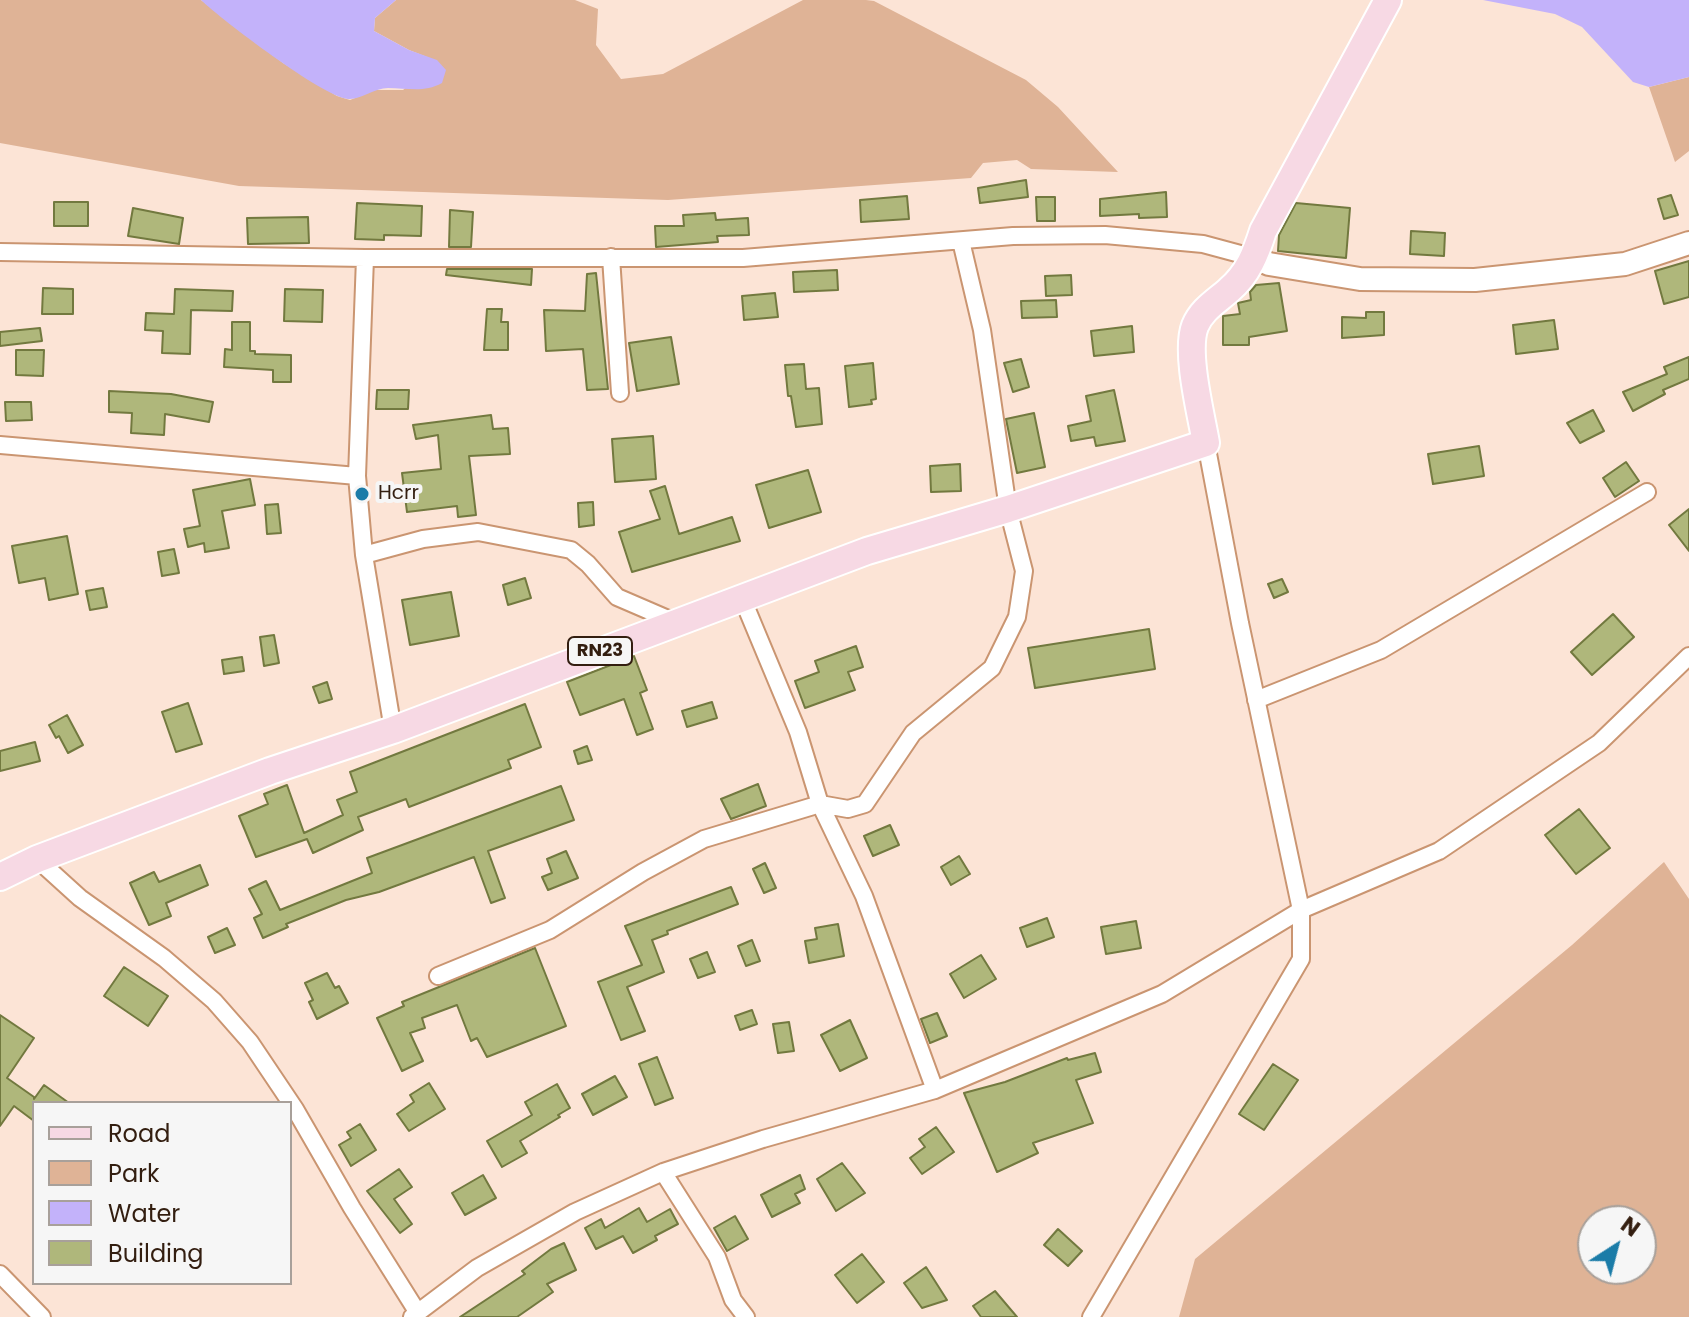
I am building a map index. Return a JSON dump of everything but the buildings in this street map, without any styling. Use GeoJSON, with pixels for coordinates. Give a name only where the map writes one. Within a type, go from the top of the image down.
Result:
{"type":"FeatureCollection","features":[{"type":"Feature","properties":{"kind":"main road"},"geometry":{"type":"LineString","coordinates":[[1206,443],[1191,346],[1195,325],[1255,258],[1263,231],[1388,0]]}},
{"type":"Feature","properties":{"kind":"main road"},"geometry":{"type":"LineString","coordinates":[[1255,258],[1269,264],[1360,279],[1475,280],[1625,264],[1689,243]]}},
{"type":"Feature","properties":{"kind":"main road","name":"RN23"},"geometry":{"type":"LineString","coordinates":[[0,877],[37,859],[270,771],[393,730],[867,551],[1008,509],[1206,443]]}},
{"type":"Feature","properties":{"kind":"street"},"geometry":{"type":"LineString","coordinates":[[0,252],[365,258],[743,258],[1029,236],[1170,239],[1255,258]]}},
{"type":"Feature","properties":{"kind":"street"},"geometry":{"type":"LineString","coordinates":[[438,976],[550,930],[643,872],[704,839],[820,804],[848,809],[865,804],[913,733],[992,668],[1017,617],[1024,571],[1008,509],[982,330],[961,241]]}},
{"type":"Feature","properties":{"kind":"street"},"geometry":{"type":"LineString","coordinates":[[611,257],[620,393]]}},
{"type":"Feature","properties":{"kind":"street"},"geometry":{"type":"LineString","coordinates":[[365,258],[357,476],[364,555],[393,730]]}},
{"type":"Feature","properties":{"kind":"street"},"geometry":{"type":"LineString","coordinates":[[1091,1317],[1301,959],[1301,910],[1206,443]]}},
{"type":"Feature","properties":{"kind":"street"},"geometry":{"type":"LineString","coordinates":[[0,445],[357,476]]}},
{"type":"Feature","properties":{"kind":"street"},"geometry":{"type":"LineString","coordinates":[[1256,700],[1381,650],[1647,492]]}},
{"type":"Feature","properties":{"kind":"street"},"geometry":{"type":"LineString","coordinates":[[364,555],[423,539],[478,532],[571,550],[617,597],[675,622]]}},
{"type":"Feature","properties":{"kind":"street"},"geometry":{"type":"LineString","coordinates":[[743,600],[798,732],[820,804],[864,896],[935,1090]]}},
{"type":"Feature","properties":{"kind":"street"},"geometry":{"type":"LineString","coordinates":[[292,1105],[352,1208],[425,1312],[477,1268],[575,1212],[663,1172],[763,1139],[935,1090],[1162,994],[1301,910],[1439,851],[1599,743],[1689,656]]}},
{"type":"Feature","properties":{"kind":"street"},"geometry":{"type":"LineString","coordinates":[[37,859],[80,898],[164,958],[214,1001],[250,1042],[290,1101]]}},
{"type":"Feature","properties":{"kind":"street"},"geometry":{"type":"LineString","coordinates":[[663,1172],[717,1257],[733,1300],[746,1317]]}},
{"type":"Feature","properties":{"kind":"street"},"geometry":{"type":"LineString","coordinates":[[0,1274],[42,1317]]}},
{"type":"Feature","properties":{"kind":"green space"},"geometry":{"type":"Polygon","coordinates":[[[0,0],[201,0],[283,63],[337,96],[350,100],[375,90],[403,90],[437,61],[374,31],[375,18],[396,0],[575,0],[598,9],[596,45],[621,79],[663,74],[803,0],[874,1],[1026,80],[1058,107],[1118,172],[1031,169],[1017,160],[983,163],[971,178],[668,200],[239,186],[0,143],[0,0]]]}},
{"type":"Feature","properties":{"kind":"green space"},"geometry":{"type":"Polygon","coordinates":[[[1689,77],[1689,151],[1675,162],[1649,87],[1689,77]]]}},
{"type":"Feature","properties":{"kind":"green space"},"geometry":{"type":"Polygon","coordinates":[[[1664,862],[1689,899],[1689,1317],[1179,1317],[1195,1259],[1572,945],[1664,862]]]}},
{"type":"Feature","properties":{"kind":"water"},"geometry":{"type":"Polygon","coordinates":[[[201,0],[396,0],[375,18],[374,31],[409,50],[437,60],[446,70],[442,83],[422,89],[383,89],[353,99],[335,95],[273,56],[201,0]]]}},
{"type":"Feature","properties":{"kind":"water"},"geometry":{"type":"Polygon","coordinates":[[[1483,0],[1689,0],[1689,77],[1649,87],[1633,82],[1582,27],[1555,14],[1483,0]]]}},
{"type":"Feature","properties":{"kind":"place","name":"Hcrr"},"geometry":{"type":"Point","coordinates":[362,494]}}]}
